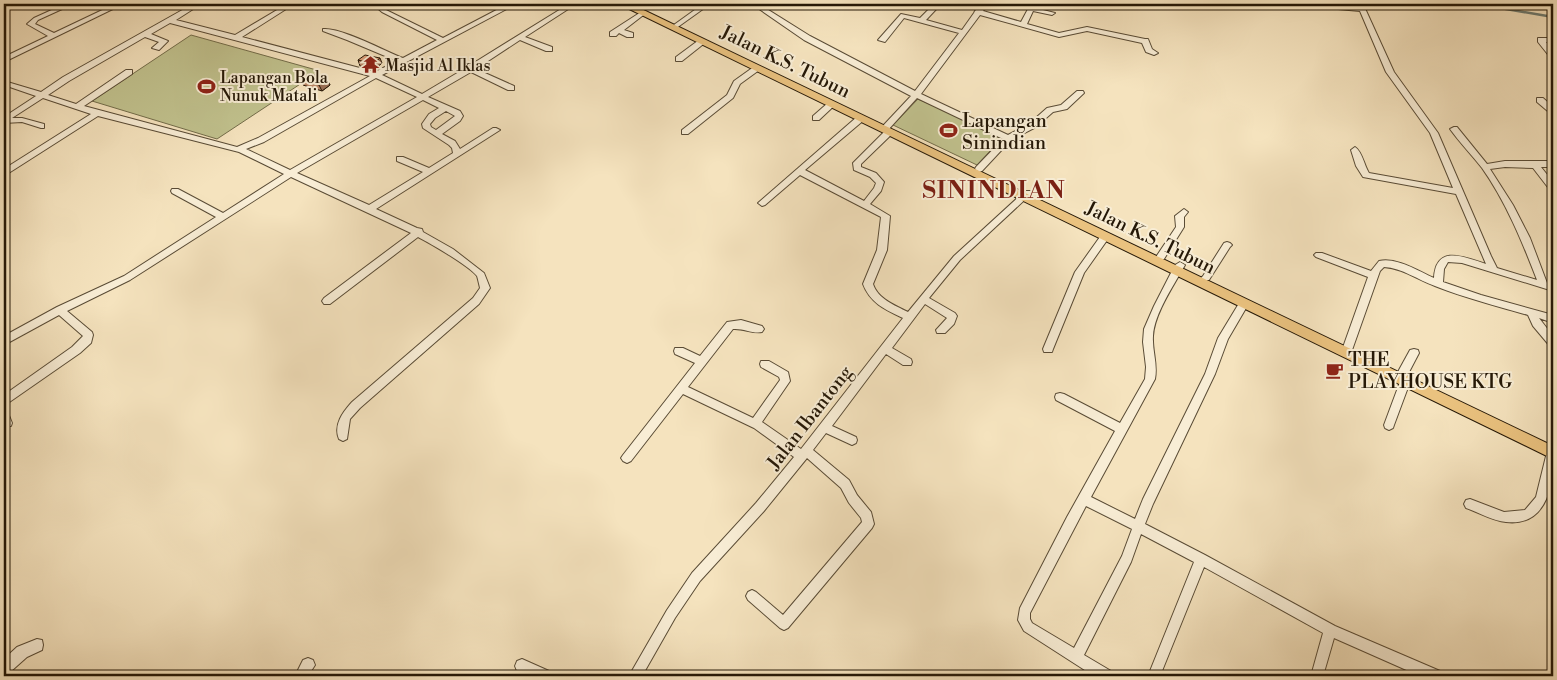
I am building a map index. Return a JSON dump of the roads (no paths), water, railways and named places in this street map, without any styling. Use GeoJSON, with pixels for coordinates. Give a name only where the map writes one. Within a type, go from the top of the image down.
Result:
{"type":"FeatureCollection","features":[{"type":"Feature","properties":{"kind":"highway","name":"Jalan K.S. Tubun"},"geometry":{"type":"LineString","coordinates":[[624,4],[676,26],[702,42],[861,118],[979,169],[1105,236],[1153,255]]}},
{"type":"Feature","properties":{"kind":"highway","name":"Jalan K.S. Tubun"},"geometry":{"type":"LineString","coordinates":[[636,4],[676,26],[887,129],[1153,255],[1244,303],[1553,445]]}},
{"type":"Feature","properties":{"kind":"highway","name":"Jalan K.S. Tubun"},"geometry":{"type":"LineString","coordinates":[[1179,268],[1206,278],[1347,350]]}},
{"type":"Feature","properties":{"kind":"highway","name":"Jalan K.S. Tubun"},"geometry":{"type":"LineString","coordinates":[[1404,377],[1553,453]]}},
{"type":"Feature","properties":{"kind":"street"},"geometry":{"type":"LineString","coordinates":[[54,36],[31,24],[70,4]]}},
{"type":"Feature","properties":{"kind":"street"},"geometry":{"type":"LineString","coordinates":[[4,60],[120,4]]}},
{"type":"Feature","properties":{"kind":"street"},"geometry":{"type":"LineString","coordinates":[[4,120],[40,95],[198,4]]}},
{"type":"Feature","properties":{"kind":"street"},"geometry":{"type":"LineString","coordinates":[[237,37],[291,4]]}},
{"type":"Feature","properties":{"kind":"street"},"geometry":{"type":"LineString","coordinates":[[379,4],[378,6],[384,11],[442,40]]}},
{"type":"Feature","properties":{"kind":"street"},"geometry":{"type":"LineString","coordinates":[[241,150],[376,75],[513,4]]}},
{"type":"Feature","properties":{"kind":"street"},"geometry":{"type":"LineString","coordinates":[[4,341],[60,310],[127,278],[290,174],[471,69],[573,4]]}},
{"type":"Feature","properties":{"kind":"street"},"geometry":{"type":"LineString","coordinates":[[676,26],[707,4]]}},
{"type":"Feature","properties":{"kind":"street"},"geometry":{"type":"LineString","coordinates":[[755,4],[807,38],[916,95],[1008,138]]}},
{"type":"Feature","properties":{"kind":"street"},"geometry":{"type":"LineString","coordinates":[[922,20],[938,4]]}},
{"type":"Feature","properties":{"kind":"street"},"geometry":{"type":"LineString","coordinates":[[866,205],[878,189],[880,182],[873,175],[857,168],[857,165],[916,95],[977,12],[985,4]]}},
{"type":"Feature","properties":{"kind":"street"},"geometry":{"type":"LineString","coordinates":[[1334,4],[1338,7],[1361,6],[1390,72],[1434,133],[1486,256],[1494,270]]}},
{"type":"Feature","properties":{"kind":"street"},"geometry":{"type":"LineString","coordinates":[[1023,25],[1031,9],[1052,13]]}},
{"type":"Feature","properties":{"kind":"street"},"geometry":{"type":"LineString","coordinates":[[977,12],[1059,35],[1087,29],[1115,36],[1144,40],[1149,50],[1154,53]]}},
{"type":"Feature","properties":{"kind":"street"},"geometry":{"type":"LineString","coordinates":[[630,35],[616,32],[643,13]]}},
{"type":"Feature","properties":{"kind":"street"},"geometry":{"type":"LineString","coordinates":[[882,40],[903,15],[962,32]]}},
{"type":"Feature","properties":{"kind":"street"},"geometry":{"type":"LineString","coordinates":[[169,20],[376,75],[446,107],[459,116],[436,134]]}},
{"type":"Feature","properties":{"kind":"street"},"geometry":{"type":"LineString","coordinates":[[325,30],[403,61]]}},
{"type":"Feature","properties":{"kind":"street"},"geometry":{"type":"LineString","coordinates":[[144,34],[164,41],[156,48]]}},
{"type":"Feature","properties":{"kind":"street"},"geometry":{"type":"LineString","coordinates":[[521,38],[549,49]]}},
{"type":"Feature","properties":{"kind":"street"},"geometry":{"type":"LineString","coordinates":[[1552,40],[1541,40],[1553,55]]}},
{"type":"Feature","properties":{"kind":"street"},"geometry":{"type":"LineString","coordinates":[[679,59],[702,42]]}},
{"type":"Feature","properties":{"kind":"street"},"geometry":{"type":"LineString","coordinates":[[686,132],[730,96],[737,83],[758,68]]}},
{"type":"Feature","properties":{"kind":"street"},"geometry":{"type":"LineString","coordinates":[[471,69],[510,88]]}},
{"type":"Feature","properties":{"kind":"street"},"geometry":{"type":"LineString","coordinates":[[77,107],[129,72]]}},
{"type":"Feature","properties":{"kind":"street"},"geometry":{"type":"LineString","coordinates":[[4,83],[97,113],[217,146],[241,150],[419,232],[475,270],[484,282],[484,292],[356,405],[345,418],[343,436]]}},
{"type":"Feature","properties":{"kind":"street"},"geometry":{"type":"LineString","coordinates":[[979,169],[1008,138],[1032,125],[1050,110],[1064,107],[1080,93]]}},
{"type":"Feature","properties":{"kind":"street"},"geometry":{"type":"LineString","coordinates":[[1540,100],[1553,111]]}},
{"type":"Feature","properties":{"kind":"street"},"geometry":{"type":"LineString","coordinates":[[816,118],[832,104]]}},
{"type":"Feature","properties":{"kind":"street"},"geometry":{"type":"LineString","coordinates":[[446,107],[427,120],[426,128],[452,143],[456,148],[457,154]]}},
{"type":"Feature","properties":{"kind":"street"},"geometry":{"type":"LineString","coordinates":[[4,174],[97,113]]}},
{"type":"Feature","properties":{"kind":"street"},"geometry":{"type":"LineString","coordinates":[[762,204],[861,118]]}},
{"type":"Feature","properties":{"kind":"street"},"geometry":{"type":"LineString","coordinates":[[4,120],[22,120],[41,126]]}},
{"type":"Feature","properties":{"kind":"street"},"geometry":{"type":"LineString","coordinates":[[1454,129],[1485,166],[1509,205],[1549,287]]}},
{"type":"Feature","properties":{"kind":"street"},"geometry":{"type":"LineString","coordinates":[[369,209],[496,130]]}},
{"type":"Feature","properties":{"kind":"street"},"geometry":{"type":"LineString","coordinates":[[1355,150],[1360,166],[1366,174],[1460,192]]}},
{"type":"Feature","properties":{"kind":"street"},"geometry":{"type":"LineString","coordinates":[[400,159],[428,171]]}},
{"type":"Feature","properties":{"kind":"street"},"geometry":{"type":"LineString","coordinates":[[1485,166],[1553,164]]}},
{"type":"Feature","properties":{"kind":"street"},"geometry":{"type":"LineString","coordinates":[[1535,165],[1553,188]]}},
{"type":"Feature","properties":{"kind":"street"},"geometry":{"type":"LineString","coordinates":[[800,171],[883,214],[887,220],[882,250],[868,284],[869,290],[878,300],[909,317]]}},
{"type":"Feature","properties":{"kind":"street"},"geometry":{"type":"LineString","coordinates":[[176,191],[224,217]]}},
{"type":"Feature","properties":{"kind":"street","name":"Jalan Ibantong"},"geometry":{"type":"LineString","coordinates":[[635,676],[671,614],[696,578],[760,507],[957,258],[1026,194]]}},
{"type":"Feature","properties":{"kind":"street"},"geometry":{"type":"LineString","coordinates":[[1153,255],[1180,227],[1179,216],[1184,212]]}},
{"type":"Feature","properties":{"kind":"street"},"geometry":{"type":"LineString","coordinates":[[327,301],[419,232]]}},
{"type":"Feature","properties":{"kind":"street"},"geometry":{"type":"LineString","coordinates":[[1048,350],[1080,272],[1105,236]]}},
{"type":"Feature","properties":{"kind":"street"},"geometry":{"type":"LineString","coordinates":[[1206,278],[1228,245]]}},
{"type":"Feature","properties":{"kind":"street"},"geometry":{"type":"LineString","coordinates":[[1319,256],[1374,276]]}},
{"type":"Feature","properties":{"kind":"street"},"geometry":{"type":"LineString","coordinates":[[1438,284],[1439,269],[1446,259],[1469,262],[1549,287]]}},
{"type":"Feature","properties":{"kind":"street"},"geometry":{"type":"LineString","coordinates":[[1347,350],[1378,265],[1386,262],[1438,284],[1491,302],[1553,319]]}},
{"type":"Feature","properties":{"kind":"street"},"geometry":{"type":"LineString","coordinates":[[1106,676],[1028,627],[1023,616],[1045,570],[1150,379],[1152,370],[1148,340],[1149,328],[1179,268]]}},
{"type":"Feature","properties":{"kind":"street"},"geometry":{"type":"LineString","coordinates":[[923,299],[952,316],[951,321],[941,330]]}},
{"type":"Feature","properties":{"kind":"street"},"geometry":{"type":"LineString","coordinates":[[1076,658],[1114,586],[1140,527],[1151,493],[1210,374],[1223,338],[1244,303]]}},
{"type":"Feature","properties":{"kind":"street"},"geometry":{"type":"LineString","coordinates":[[4,400],[76,350],[87,340],[88,336],[85,331],[60,310]]}},
{"type":"Feature","properties":{"kind":"street"},"geometry":{"type":"LineString","coordinates":[[1532,313],[1536,323],[1553,342]]}},
{"type":"Feature","properties":{"kind":"street"},"geometry":{"type":"LineString","coordinates":[[627,458],[730,325],[741,324],[759,329]]}},
{"type":"Feature","properties":{"kind":"street"},"geometry":{"type":"LineString","coordinates":[[884,348],[907,362]]}},
{"type":"Feature","properties":{"kind":"street"},"geometry":{"type":"LineString","coordinates":[[679,351],[702,362]]}},
{"type":"Feature","properties":{"kind":"street"},"geometry":{"type":"LineString","coordinates":[[1389,426],[1414,352]]}},
{"type":"Feature","properties":{"kind":"street"},"geometry":{"type":"LineString","coordinates":[[755,423],[785,381],[784,376],[765,364]]}},
{"type":"Feature","properties":{"kind":"street"},"geometry":{"type":"LineString","coordinates":[[682,388],[755,423],[804,453],[844,484],[867,516],[868,524],[784,624],[752,596]]}},
{"type":"Feature","properties":{"kind":"street"},"geometry":{"type":"LineString","coordinates":[[1060,397],[1121,429]]}},
{"type":"Feature","properties":{"kind":"street"},"geometry":{"type":"LineString","coordinates":[[824,427],[852,440]]}},
{"type":"Feature","properties":{"kind":"street"},"geometry":{"type":"LineString","coordinates":[[1470,504],[1504,517],[1521,518],[1529,514],[1541,499],[1553,453]]}},
{"type":"Feature","properties":{"kind":"street"},"geometry":{"type":"LineString","coordinates":[[1084,499],[1201,559],[1330,630],[1435,676]]}},
{"type":"Feature","properties":{"kind":"street"},"geometry":{"type":"LineString","coordinates":[[1154,676],[1201,559]]}},
{"type":"Feature","properties":{"kind":"street"},"geometry":{"type":"LineString","coordinates":[[1316,676],[1330,630]]}},
{"type":"Feature","properties":{"kind":"street"},"geometry":{"type":"LineString","coordinates":[[4,668],[22,652],[37,645]]}},
{"type":"Feature","properties":{"kind":"street"},"geometry":{"type":"LineString","coordinates":[[522,666],[544,676]]}},
{"type":"Feature","properties":{"kind":"waterway"},"geometry":{"type":"LineString","coordinates":[[1493,4],[1506,9],[1553,17]]}},
{"type":"Feature","properties":{"kind":"place","name":"Masjid Al Iklas"},"geometry":{"type":"Point","coordinates":[371,65]}},
{"type":"Feature","properties":{"kind":"place","name":"Lapangan Bola Nunuk Matali"},"geometry":{"type":"Point","coordinates":[206,86]}},
{"type":"Feature","properties":{"kind":"place","name":"Lapangan Sinindian"},"geometry":{"type":"Point","coordinates":[948,131]}},
{"type":"Feature","properties":{"kind":"place","name":"THE PLAYHOUSE KTG"},"geometry":{"type":"Point","coordinates":[1334,370]}},
{"type":"Feature","properties":{"kind":"district","name":"SININDIAN"},"geometry":{"type":"Point","coordinates":[994,190]}}]}
